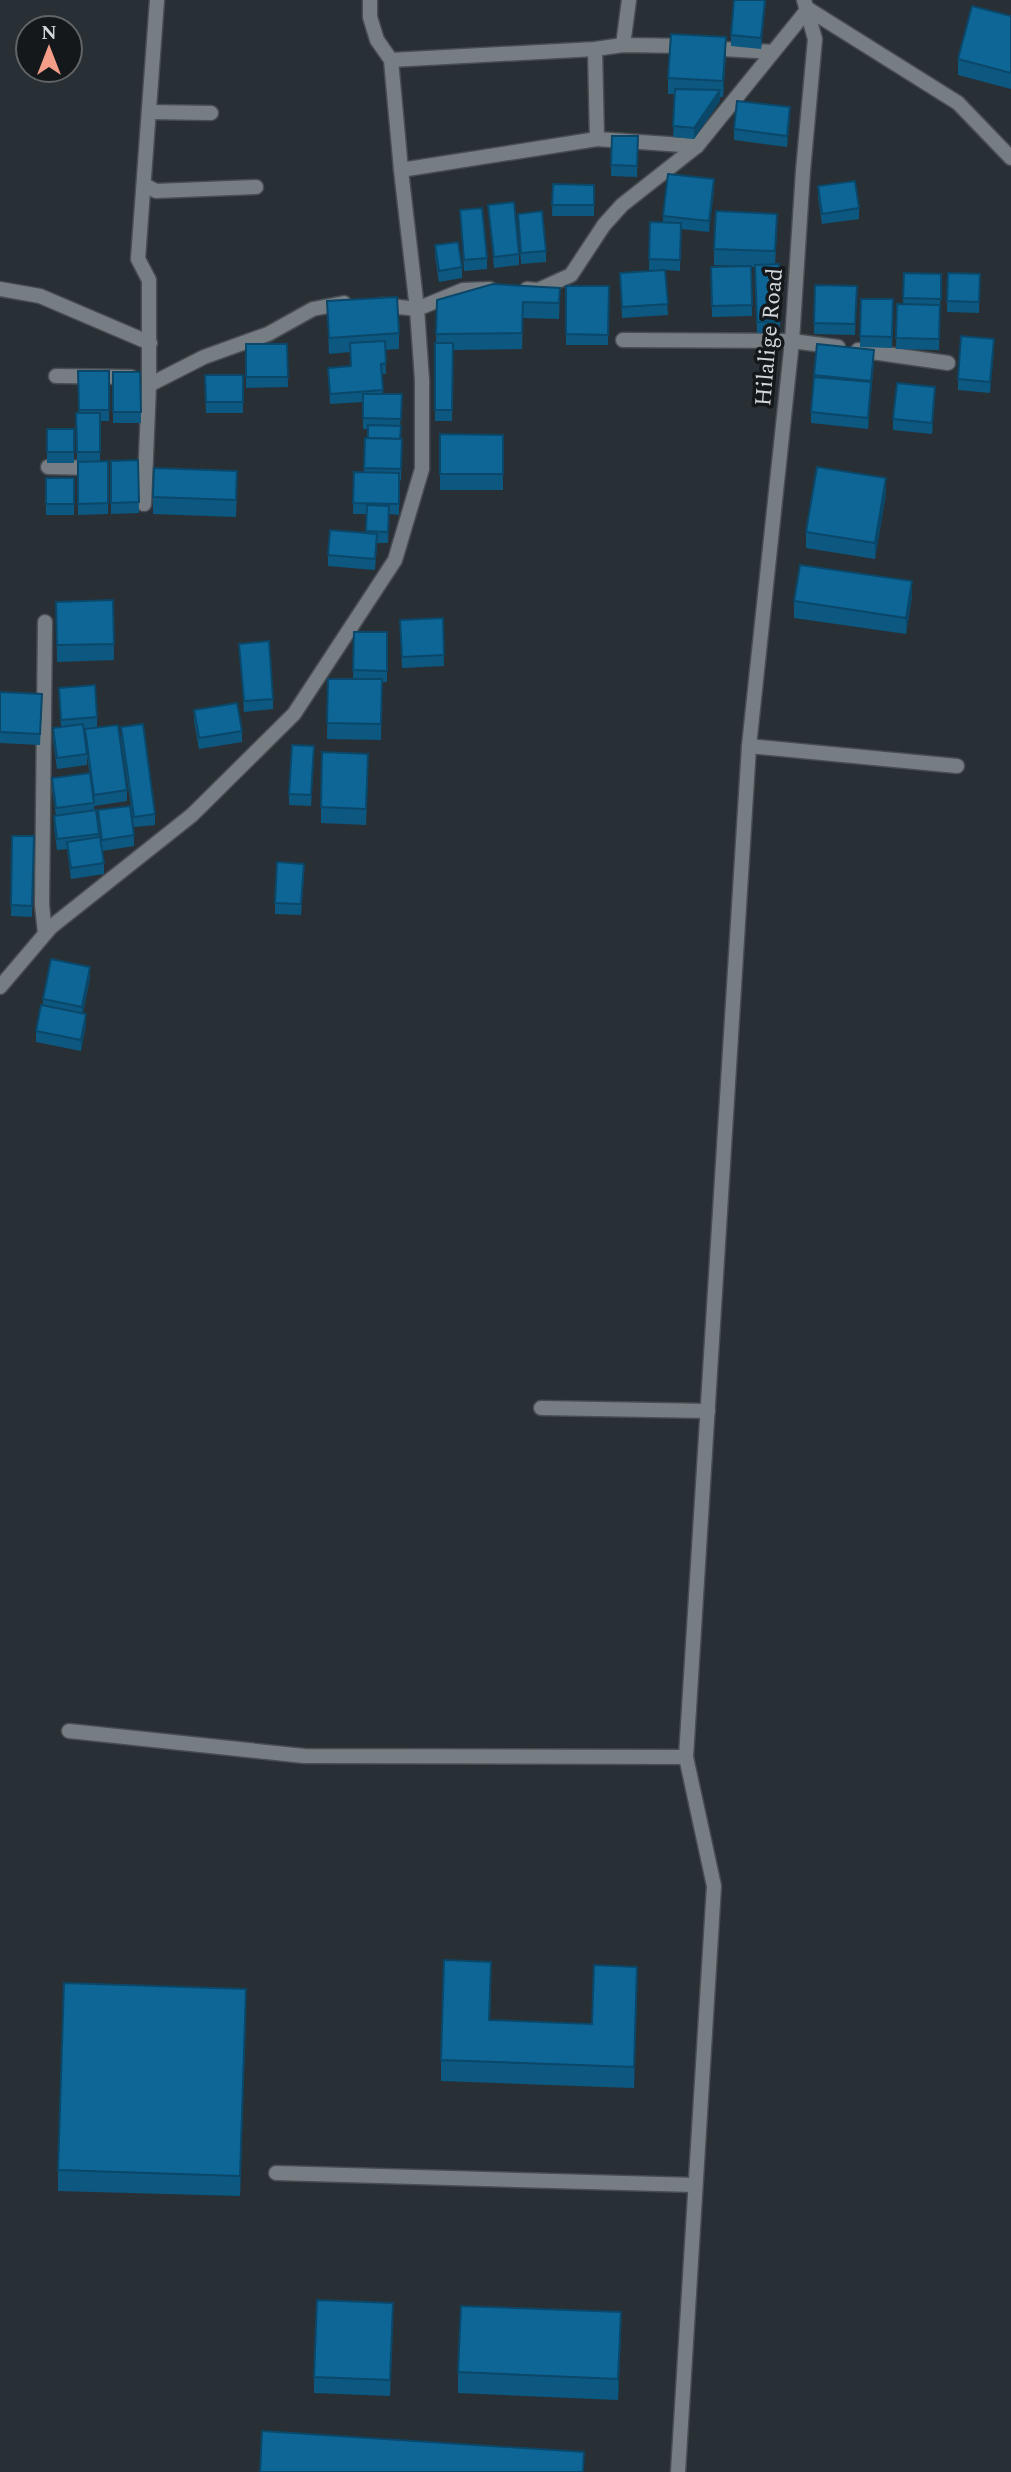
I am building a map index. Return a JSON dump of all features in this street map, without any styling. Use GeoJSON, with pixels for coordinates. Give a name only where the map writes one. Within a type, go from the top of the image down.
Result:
{"type":"FeatureCollection","features":[{"type":"Feature","properties":{"kind":"street"},"geometry":{"type":"LineString","coordinates":[[144,504],[138,469],[149,381],[149,280],[138,259],[158,0]]}},
{"type":"Feature","properties":{"kind":"street"},"geometry":{"type":"LineString","coordinates":[[0,987],[46,933],[192,815],[295,714],[395,560],[422,469],[422,380],[391,60],[377,40],[370,17],[370,0]]}},
{"type":"Feature","properties":{"kind":"street"},"geometry":{"type":"LineString","coordinates":[[624,45],[629,0]]}},
{"type":"Feature","properties":{"kind":"street"},"geometry":{"type":"LineString","coordinates":[[56,376],[149,381],[204,357],[268,334],[313,309],[352,302],[417,309],[463,290],[538,290],[571,275],[604,225],[622,205],[696,146],[772,52],[806,5],[958,103],[1011,158]]}},
{"type":"Feature","properties":{"kind":"street","name":"Hilalige Road"},"geometry":{"type":"LineString","coordinates":[[678,2472],[714,1886],[686,1757],[749,746],[792,341],[815,39],[806,5]]}},
{"type":"Feature","properties":{"kind":"street"},"geometry":{"type":"LineString","coordinates":[[391,60],[624,45],[772,52]]}},
{"type":"Feature","properties":{"kind":"street"},"geometry":{"type":"LineString","coordinates":[[595,48],[597,139]]}},
{"type":"Feature","properties":{"kind":"street"},"geometry":{"type":"LineString","coordinates":[[149,112],[211,113]]}},
{"type":"Feature","properties":{"kind":"street"},"geometry":{"type":"LineString","coordinates":[[401,170],[597,139],[696,146]]}},
{"type":"Feature","properties":{"kind":"street"},"geometry":{"type":"LineString","coordinates":[[144,185],[156,191],[256,187]]}},
{"type":"Feature","properties":{"kind":"street"},"geometry":{"type":"LineString","coordinates":[[0,289],[40,296],[150,343]]}},
{"type":"Feature","properties":{"kind":"street"},"geometry":{"type":"LineString","coordinates":[[623,340],[792,341],[948,363]]}},
{"type":"Feature","properties":{"kind":"street"},"geometry":{"type":"LineString","coordinates":[[48,467],[103,468]]}},
{"type":"Feature","properties":{"kind":"street"},"geometry":{"type":"LineString","coordinates":[[46,622],[42,905],[46,933]]}},
{"type":"Feature","properties":{"kind":"street"},"geometry":{"type":"LineString","coordinates":[[749,746],[957,766]]}},
{"type":"Feature","properties":{"kind":"street"},"geometry":{"type":"LineString","coordinates":[[541,1408],[708,1410]]}},
{"type":"Feature","properties":{"kind":"street"},"geometry":{"type":"LineString","coordinates":[[69,1731],[304,1756],[686,1757]]}},
{"type":"Feature","properties":{"kind":"street"},"geometry":{"type":"LineString","coordinates":[[276,2173],[695,2185]]}},
{"type":"Feature","properties":{"kind":"building"},"geometry":{"type":"Polygon","coordinates":[[[734,0],[765,0],[761,38],[731,35],[734,0]]]}},
{"type":"Feature","properties":{"kind":"building"},"geometry":{"type":"Polygon","coordinates":[[[972,6],[1011,16],[1011,73],[958,59],[972,6]]]}},
{"type":"Feature","properties":{"kind":"building"},"geometry":{"type":"Polygon","coordinates":[[[671,34],[726,37],[723,81],[668,78],[671,34]]]}},
{"type":"Feature","properties":{"kind":"building"},"geometry":{"type":"Polygon","coordinates":[[[675,89],[720,90],[694,128],[673,126],[675,89]]]}},
{"type":"Feature","properties":{"kind":"building"},"geometry":{"type":"Polygon","coordinates":[[[737,101],[790,107],[787,136],[734,129],[737,101]]]}},
{"type":"Feature","properties":{"kind":"building"},"geometry":{"type":"Polygon","coordinates":[[[612,136],[638,136],[637,166],[611,165],[612,136]]]}},
{"type":"Feature","properties":{"kind":"building"},"geometry":{"type":"Polygon","coordinates":[[[668,174],[714,179],[709,221],[663,216],[668,174]]]}},
{"type":"Feature","properties":{"kind":"building"},"geometry":{"type":"Polygon","coordinates":[[[855,181],[859,208],[822,214],[818,186],[855,181]]]}},
{"type":"Feature","properties":{"kind":"building"},"geometry":{"type":"Polygon","coordinates":[[[553,184],[594,185],[594,205],[552,205],[553,184]]]}},
{"type":"Feature","properties":{"kind":"building"},"geometry":{"type":"Polygon","coordinates":[[[514,202],[519,254],[494,257],[488,205],[514,202]]]}},
{"type":"Feature","properties":{"kind":"building"},"geometry":{"type":"Polygon","coordinates":[[[482,208],[487,258],[464,260],[460,210],[482,208]]]}},
{"type":"Feature","properties":{"kind":"building"},"geometry":{"type":"Polygon","coordinates":[[[542,211],[546,251],[521,253],[518,214],[542,211]]]}},
{"type":"Feature","properties":{"kind":"building"},"geometry":{"type":"Polygon","coordinates":[[[716,211],[777,214],[775,251],[714,249],[716,211]]]}},
{"type":"Feature","properties":{"kind":"building"},"geometry":{"type":"Polygon","coordinates":[[[650,222],[681,223],[680,260],[649,259],[650,222]]]}},
{"type":"Feature","properties":{"kind":"building"},"geometry":{"type":"Polygon","coordinates":[[[458,242],[462,267],[439,271],[435,245],[458,242]]]}},
{"type":"Feature","properties":{"kind":"building"},"geometry":{"type":"Polygon","coordinates":[[[779,264],[780,321],[757,322],[755,265],[779,264]]]}},
{"type":"Feature","properties":{"kind":"building"},"geometry":{"type":"Polygon","coordinates":[[[751,266],[752,305],[712,306],[711,267],[751,266]]]}},
{"type":"Feature","properties":{"kind":"building"},"geometry":{"type":"Polygon","coordinates":[[[665,270],[668,304],[622,307],[620,273],[665,270]]]}},
{"type":"Feature","properties":{"kind":"building"},"geometry":{"type":"Polygon","coordinates":[[[904,273],[941,274],[941,299],[903,298],[904,273]]]}},
{"type":"Feature","properties":{"kind":"building"},"geometry":{"type":"Polygon","coordinates":[[[948,273],[980,274],[979,302],[947,301],[948,273]]]}},
{"type":"Feature","properties":{"kind":"building"},"geometry":{"type":"Polygon","coordinates":[[[493,284],[560,288],[559,303],[523,302],[522,333],[436,334],[437,300],[493,284]]]}},
{"type":"Feature","properties":{"kind":"building"},"geometry":{"type":"Polygon","coordinates":[[[815,285],[857,286],[855,324],[814,323],[815,285]]]}},
{"type":"Feature","properties":{"kind":"building"},"geometry":{"type":"Polygon","coordinates":[[[566,286],[609,286],[608,335],[566,334],[566,286]]]}},
{"type":"Feature","properties":{"kind":"building"},"geometry":{"type":"Polygon","coordinates":[[[397,297],[399,333],[329,338],[327,301],[397,297]]]}},
{"type":"Feature","properties":{"kind":"building"},"geometry":{"type":"Polygon","coordinates":[[[861,299],[893,299],[892,337],[860,336],[861,299]]]}},
{"type":"Feature","properties":{"kind":"building"},"geometry":{"type":"Polygon","coordinates":[[[897,304],[940,305],[939,339],[896,338],[897,304]]]}},
{"type":"Feature","properties":{"kind":"building"},"geometry":{"type":"Polygon","coordinates":[[[961,336],[994,339],[990,382],[958,379],[961,336]]]}},
{"type":"Feature","properties":{"kind":"building"},"geometry":{"type":"Polygon","coordinates":[[[385,341],[386,363],[381,364],[383,390],[330,394],[328,368],[351,366],[350,343],[385,341]]]}},
{"type":"Feature","properties":{"kind":"building"},"geometry":{"type":"Polygon","coordinates":[[[435,343],[453,343],[452,410],[435,410],[435,343]]]}},
{"type":"Feature","properties":{"kind":"building"},"geometry":{"type":"Polygon","coordinates":[[[246,344],[287,344],[288,377],[246,377],[246,344]]]}},
{"type":"Feature","properties":{"kind":"building"},"geometry":{"type":"Polygon","coordinates":[[[817,344],[874,350],[871,381],[814,375],[817,344]]]}},
{"type":"Feature","properties":{"kind":"building"},"geometry":{"type":"Polygon","coordinates":[[[78,371],[109,371],[109,410],[79,410],[78,371]]]}},
{"type":"Feature","properties":{"kind":"building"},"geometry":{"type":"Polygon","coordinates":[[[113,372],[140,372],[141,412],[113,412],[113,372]]]}},
{"type":"Feature","properties":{"kind":"building"},"geometry":{"type":"Polygon","coordinates":[[[205,375],[243,375],[243,402],[206,402],[205,375]]]}},
{"type":"Feature","properties":{"kind":"building"},"geometry":{"type":"Polygon","coordinates":[[[814,377],[871,382],[868,418],[811,412],[814,377]]]}},
{"type":"Feature","properties":{"kind":"building"},"geometry":{"type":"Polygon","coordinates":[[[897,383],[935,387],[932,423],[893,419],[897,383]]]}},
{"type":"Feature","properties":{"kind":"building"},"geometry":{"type":"Polygon","coordinates":[[[363,394],[402,394],[401,419],[363,418],[363,394]]]}},
{"type":"Feature","properties":{"kind":"building"},"geometry":{"type":"Polygon","coordinates":[[[76,413],[100,413],[100,452],[77,452],[76,413]]]}},
{"type":"Feature","properties":{"kind":"building"},"geometry":{"type":"Polygon","coordinates":[[[368,425],[401,426],[400,439],[368,438],[368,425]]]}},
{"type":"Feature","properties":{"kind":"building"},"geometry":{"type":"Polygon","coordinates":[[[47,429],[74,429],[74,452],[47,452],[47,429]]]}},
{"type":"Feature","properties":{"kind":"building"},"geometry":{"type":"Polygon","coordinates":[[[440,434],[503,435],[503,474],[440,474],[440,434]]]}},
{"type":"Feature","properties":{"kind":"building"},"geometry":{"type":"Polygon","coordinates":[[[365,438],[402,439],[401,469],[364,468],[365,438]]]}},
{"type":"Feature","properties":{"kind":"building"},"geometry":{"type":"Polygon","coordinates":[[[138,460],[139,502],[111,503],[111,461],[138,460]]]}},
{"type":"Feature","properties":{"kind":"building"},"geometry":{"type":"Polygon","coordinates":[[[108,461],[108,503],[78,504],[78,462],[108,461]]]}},
{"type":"Feature","properties":{"kind":"building"},"geometry":{"type":"Polygon","coordinates":[[[817,467],[886,478],[875,543],[806,532],[817,467]]]}},
{"type":"Feature","properties":{"kind":"building"},"geometry":{"type":"Polygon","coordinates":[[[154,468],[237,471],[236,500],[153,497],[154,468]]]}},
{"type":"Feature","properties":{"kind":"building"},"geometry":{"type":"Polygon","coordinates":[[[354,472],[399,473],[399,504],[353,503],[354,472]]]}},
{"type":"Feature","properties":{"kind":"building"},"geometry":{"type":"Polygon","coordinates":[[[46,478],[74,478],[74,504],[46,504],[46,478]]]}},
{"type":"Feature","properties":{"kind":"building"},"geometry":{"type":"Polygon","coordinates":[[[367,505],[389,506],[388,532],[366,531],[367,505]]]}},
{"type":"Feature","properties":{"kind":"building"},"geometry":{"type":"Polygon","coordinates":[[[330,530],[377,534],[375,559],[328,555],[330,530]]]}},
{"type":"Feature","properties":{"kind":"building"},"geometry":{"type":"Polygon","coordinates":[[[800,565],[912,581],[906,618],[794,601],[800,565]]]}},
{"type":"Feature","properties":{"kind":"building"},"geometry":{"type":"Polygon","coordinates":[[[113,600],[114,644],[57,645],[56,602],[113,600]]]}},
{"type":"Feature","properties":{"kind":"building"},"geometry":{"type":"Polygon","coordinates":[[[443,618],[444,655],[402,657],[400,620],[443,618]]]}},
{"type":"Feature","properties":{"kind":"building"},"geometry":{"type":"Polygon","coordinates":[[[354,632],[387,632],[387,671],[353,670],[354,632]]]}},
{"type":"Feature","properties":{"kind":"building"},"geometry":{"type":"Polygon","coordinates":[[[269,641],[273,699],[244,701],[239,644],[269,641]]]}},
{"type":"Feature","properties":{"kind":"building"},"geometry":{"type":"Polygon","coordinates":[[[328,679],[382,679],[381,724],[327,723],[328,679]]]}},
{"type":"Feature","properties":{"kind":"building"},"geometry":{"type":"Polygon","coordinates":[[[95,685],[97,717],[61,720],[59,688],[95,685]]]}},
{"type":"Feature","properties":{"kind":"building"},"geometry":{"type":"Polygon","coordinates":[[[0,692],[42,694],[40,734],[0,732],[0,692]]]}},
{"type":"Feature","properties":{"kind":"building"},"geometry":{"type":"Polygon","coordinates":[[[237,703],[242,731],[199,738],[194,710],[237,703]]]}},
{"type":"Feature","properties":{"kind":"building"},"geometry":{"type":"Polygon","coordinates":[[[83,724],[87,754],[57,758],[53,728],[83,724]]]}},
{"type":"Feature","properties":{"kind":"building"},"geometry":{"type":"Polygon","coordinates":[[[143,724],[155,814],[134,817],[121,727],[143,724]]]}},
{"type":"Feature","properties":{"kind":"building"},"geometry":{"type":"Polygon","coordinates":[[[118,725],[127,790],[94,795],[85,729],[118,725]]]}},
{"type":"Feature","properties":{"kind":"building"},"geometry":{"type":"Polygon","coordinates":[[[292,745],[314,746],[311,795],[289,794],[292,745]]]}},
{"type":"Feature","properties":{"kind":"building"},"geometry":{"type":"Polygon","coordinates":[[[322,752],[368,754],[366,809],[321,807],[322,752]]]}},
{"type":"Feature","properties":{"kind":"building"},"geometry":{"type":"Polygon","coordinates":[[[90,773],[94,803],[56,808],[52,778],[90,773]]]}},
{"type":"Feature","properties":{"kind":"building"},"geometry":{"type":"Polygon","coordinates":[[[130,806],[134,835],[102,840],[98,810],[130,806]]]}},
{"type":"Feature","properties":{"kind":"building"},"geometry":{"type":"Polygon","coordinates":[[[96,810],[99,834],[57,839],[54,816],[96,810]]]}},
{"type":"Feature","properties":{"kind":"building"},"geometry":{"type":"Polygon","coordinates":[[[12,836],[34,836],[32,906],[11,905],[12,836]]]}},
{"type":"Feature","properties":{"kind":"building"},"geometry":{"type":"Polygon","coordinates":[[[100,837],[104,863],[71,868],[67,842],[100,837]]]}},
{"type":"Feature","properties":{"kind":"building"},"geometry":{"type":"Polygon","coordinates":[[[277,862],[304,864],[301,904],[275,903],[277,862]]]}},
{"type":"Feature","properties":{"kind":"building"},"geometry":{"type":"Polygon","coordinates":[[[51,959],[90,967],[82,1007],[43,999],[51,959]]]}},
{"type":"Feature","properties":{"kind":"building"},"geometry":{"type":"Polygon","coordinates":[[[41,1005],[86,1014],[81,1040],[36,1031],[41,1005]]]}},
{"type":"Feature","properties":{"kind":"building"},"geometry":{"type":"Polygon","coordinates":[[[444,1960],[491,1962],[489,2020],[592,2024],[594,1965],[637,1967],[634,2067],[441,2060],[444,1960]]]}},
{"type":"Feature","properties":{"kind":"building"},"geometry":{"type":"Polygon","coordinates":[[[64,1983],[246,1989],[240,2176],[58,2170],[64,1983]]]}},
{"type":"Feature","properties":{"kind":"building"},"geometry":{"type":"Polygon","coordinates":[[[317,2300],[393,2303],[390,2380],[314,2377],[317,2300]]]}},
{"type":"Feature","properties":{"kind":"building"},"geometry":{"type":"Polygon","coordinates":[[[461,2306],[621,2312],[618,2379],[458,2372],[461,2306]]]}},
{"type":"Feature","properties":{"kind":"building"},"geometry":{"type":"Polygon","coordinates":[[[262,2431],[584,2452],[583,2472],[260,2472],[262,2431]]]}}]}
